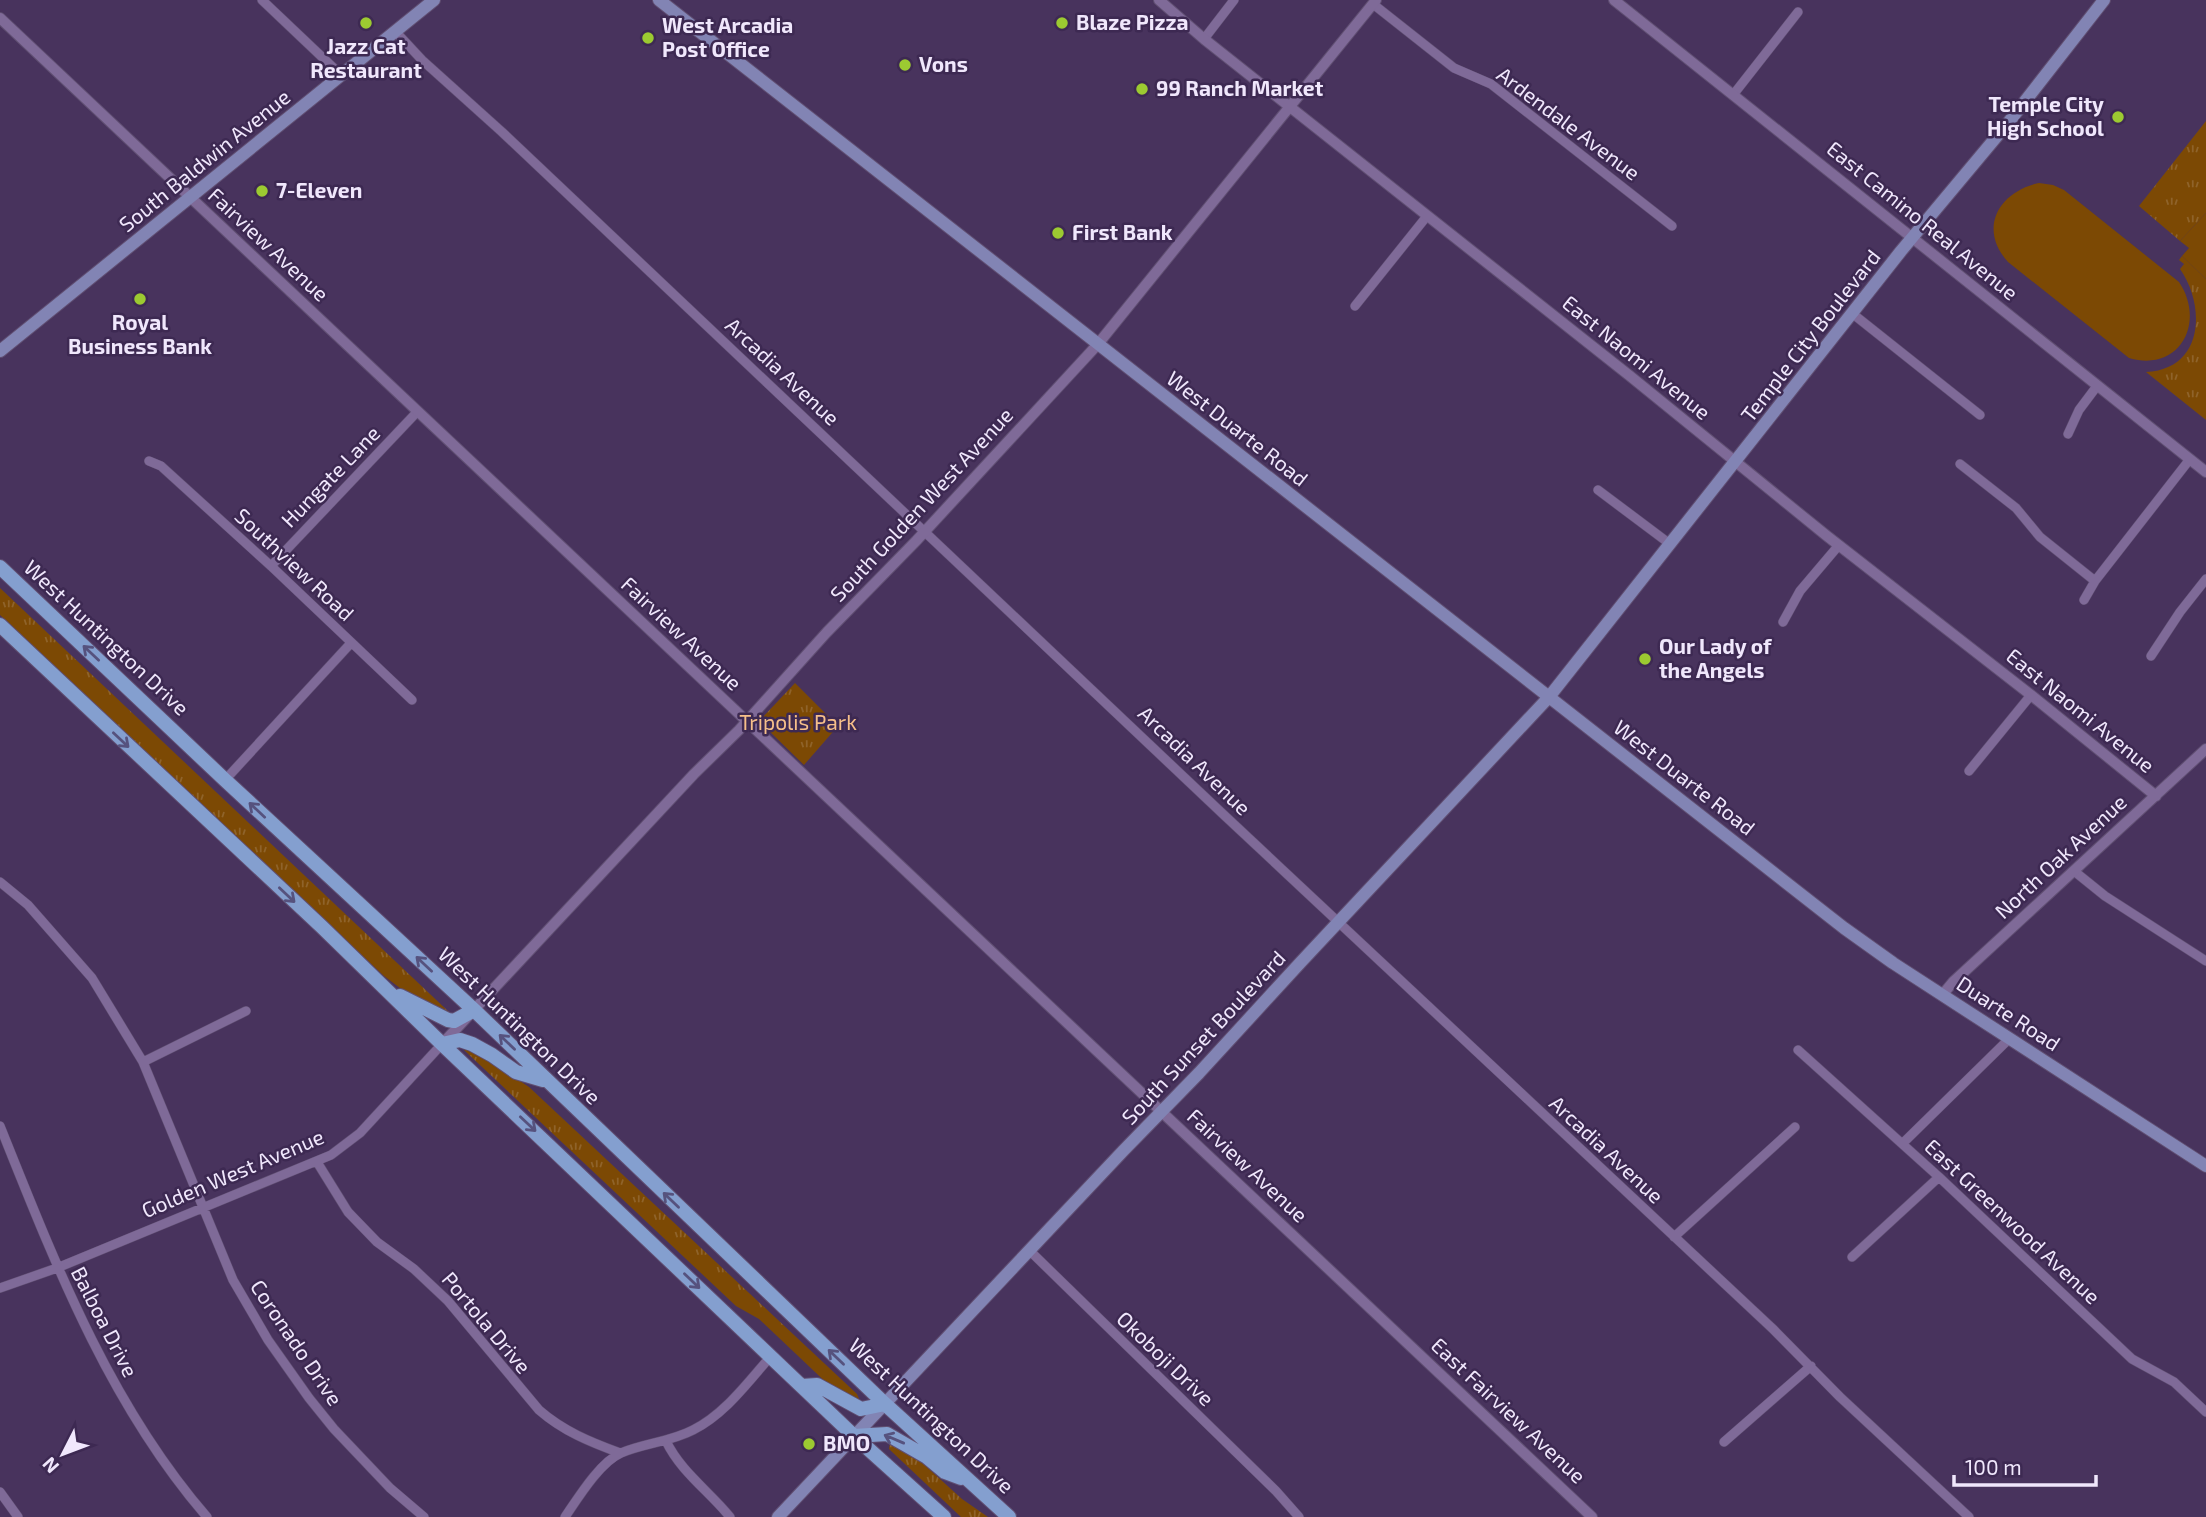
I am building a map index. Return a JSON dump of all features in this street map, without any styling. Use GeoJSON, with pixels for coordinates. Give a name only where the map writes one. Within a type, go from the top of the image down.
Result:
{"type":"FeatureCollection","features":[{"type":"Feature","properties":{"kind":"main road","name":"South Baldwin Avenue"},"geometry":{"type":"LineString","coordinates":[[0,351],[434,0]]}},
{"type":"Feature","properties":{"kind":"main road","name":"West Duarte Road"},"geometry":{"type":"LineString","coordinates":[[659,0],[1792,887]]}},
{"type":"Feature","properties":{"kind":"main road","name":"Temple City Boulevard"},"geometry":{"type":"LineString","coordinates":[[1549,697],[1901,251],[2008,123],[2104,0]]}},
{"type":"Feature","properties":{"kind":"main road","name":"West Huntington Drive"},"geometry":{"type":"LineString","coordinates":[[0,567],[474,1010],[885,1404],[1009,1517]]}},
{"type":"Feature","properties":{"kind":"main road"},"geometry":{"type":"LineString","coordinates":[[0,625],[387,989],[802,1386],[944,1517]]}},
{"type":"Feature","properties":{"kind":"main road","name":"South Sunset Boulevard"},"geometry":{"type":"LineString","coordinates":[[778,1517],[1162,1112],[1549,697]]}},
{"type":"Feature","properties":{"kind":"main road","name":"Duarte Road"},"geometry":{"type":"LineString","coordinates":[[1792,887],[1883,956],[2206,1166]]}},
{"type":"Feature","properties":{"kind":"main road"},"geometry":{"type":"LineString","coordinates":[[387,989],[448,1020],[454,1021],[474,1010]]}},
{"type":"Feature","properties":{"kind":"main road"},"geometry":{"type":"LineString","coordinates":[[442,1044],[460,1040],[472,1044],[516,1072],[548,1082]]}},
{"type":"Feature","properties":{"kind":"main road"},"geometry":{"type":"LineString","coordinates":[[802,1386],[817,1385],[860,1409],[885,1404]]}},
{"type":"Feature","properties":{"kind":"main road"},"geometry":{"type":"LineString","coordinates":[[855,1436],[887,1434],[927,1457],[945,1472],[972,1483]]}},
{"type":"Feature","properties":{"kind":"street"},"geometry":{"type":"LineString","coordinates":[[262,0],[341,75]]}},
{"type":"Feature","properties":{"kind":"street","name":"East Naomi Avenue"},"geometry":{"type":"LineString","coordinates":[[1159,0],[1204,39],[2156,796]]}},
{"type":"Feature","properties":{"kind":"street"},"geometry":{"type":"LineString","coordinates":[[1204,39],[1234,0]]}},
{"type":"Feature","properties":{"kind":"street","name":"East Camino Real Avenue"},"geometry":{"type":"LineString","coordinates":[[1614,0],[2206,472]]}},
{"type":"Feature","properties":{"kind":"street","name":"South Golden West Avenue"},"geometry":{"type":"LineString","coordinates":[[474,1010],[694,774],[747,722],[801,660],[925,532],[1098,344],[1374,2]]}},
{"type":"Feature","properties":{"kind":"street","name":"Ardendale Avenue"},"geometry":{"type":"LineString","coordinates":[[1374,2],[1454,68],[1491,84],[1672,226]]}},
{"type":"Feature","properties":{"kind":"street"},"geometry":{"type":"LineString","coordinates":[[1733,95],[1798,12]]}},
{"type":"Feature","properties":{"kind":"street","name":"Fairview Avenue"},"geometry":{"type":"LineString","coordinates":[[0,19],[1397,1334]]}},
{"type":"Feature","properties":{"kind":"street","name":"Arcadia Avenue"},"geometry":{"type":"LineString","coordinates":[[395,31],[422,60],[502,132],[1969,1517]]}},
{"type":"Feature","properties":{"kind":"street"},"geometry":{"type":"LineString","coordinates":[[1356,306],[1427,216]]}},
{"type":"Feature","properties":{"kind":"street"},"geometry":{"type":"LineString","coordinates":[[1853,314],[1980,415]]}},
{"type":"Feature","properties":{"kind":"street"},"geometry":{"type":"LineString","coordinates":[[2068,434],[2079,410],[2097,386]]}},
{"type":"Feature","properties":{"kind":"street","name":"Hungate Lane"},"geometry":{"type":"LineString","coordinates":[[271,566],[417,412]]}},
{"type":"Feature","properties":{"kind":"street"},"geometry":{"type":"LineString","coordinates":[[2084,600],[2095,581],[2190,459]]}},
{"type":"Feature","properties":{"kind":"street","name":"Southview Road"},"geometry":{"type":"LineString","coordinates":[[149,461],[161,466],[412,700]]}},
{"type":"Feature","properties":{"kind":"street"},"geometry":{"type":"LineString","coordinates":[[1960,464],[2016,508],[2040,537],[2095,581]]}},
{"type":"Feature","properties":{"kind":"street"},"geometry":{"type":"LineString","coordinates":[[1598,489],[1671,544]]}},
{"type":"Feature","properties":{"kind":"street"},"geometry":{"type":"LineString","coordinates":[[1783,622],[1800,591],[1839,545]]}},
{"type":"Feature","properties":{"kind":"street"},"geometry":{"type":"LineString","coordinates":[[2151,656],[2206,579]]}},
{"type":"Feature","properties":{"kind":"street"},"geometry":{"type":"LineString","coordinates":[[225,780],[351,643]]}},
{"type":"Feature","properties":{"kind":"street"},"geometry":{"type":"LineString","coordinates":[[1969,771],[2031,695]]}},
{"type":"Feature","properties":{"kind":"street","name":"North Oak Avenue"},"geometry":{"type":"LineString","coordinates":[[1943,994],[2206,749]]}},
{"type":"Feature","properties":{"kind":"street"},"geometry":{"type":"LineString","coordinates":[[2074,871],[2105,896],[2206,961]]}},
{"type":"Feature","properties":{"kind":"street","name":"Coronado Drive"},"geometry":{"type":"LineString","coordinates":[[0,882],[28,905],[92,978],[143,1062],[233,1280],[285,1366],[334,1429],[390,1488],[424,1517]]}},
{"type":"Feature","properties":{"kind":"street","name":"Golden West Avenue"},"geometry":{"type":"LineString","coordinates":[[0,1288],[203,1209],[338,1151],[360,1133],[474,1010]]}},
{"type":"Feature","properties":{"kind":"street"},"geometry":{"type":"LineString","coordinates":[[143,1062],[246,1011]]}},
{"type":"Feature","properties":{"kind":"street"},"geometry":{"type":"LineString","coordinates":[[1903,1143],[2010,1038]]}},
{"type":"Feature","properties":{"kind":"street","name":"East Greenwood Avenue"},"geometry":{"type":"LineString","coordinates":[[1798,1050],[1903,1143],[2132,1359],[2174,1382],[2206,1412]]}},
{"type":"Feature","properties":{"kind":"street","name":"Balboa Drive"},"geometry":{"type":"LineString","coordinates":[[0,1126],[57,1268],[86,1331],[130,1409],[171,1471],[207,1517]]}},
{"type":"Feature","properties":{"kind":"street"},"geometry":{"type":"LineString","coordinates":[[1674,1237],[1795,1127]]}},
{"type":"Feature","properties":{"kind":"street","name":"Portola Drive"},"geometry":{"type":"LineString","coordinates":[[317,1162],[348,1212],[377,1242],[414,1269],[448,1301],[539,1410],[555,1424],[576,1436],[620,1453]]}},
{"type":"Feature","properties":{"kind":"street"},"geometry":{"type":"LineString","coordinates":[[1852,1257],[1939,1177]]}},
{"type":"Feature","properties":{"kind":"street","name":"Okoboji Drive"},"geometry":{"type":"LineString","coordinates":[[1030,1251],[1276,1491],[1299,1517]]}},
{"type":"Feature","properties":{"kind":"street","name":"East Fairview Avenue"},"geometry":{"type":"LineString","coordinates":[[1397,1334],[1592,1517]]}},
{"type":"Feature","properties":{"kind":"street"},"geometry":{"type":"LineString","coordinates":[[565,1517],[608,1462],[620,1453],[666,1441],[712,1419],[771,1356]]}},
{"type":"Feature","properties":{"kind":"street"},"geometry":{"type":"LineString","coordinates":[[1724,1441],[1811,1366]]}},
{"type":"Feature","properties":{"kind":"street"},"geometry":{"type":"LineString","coordinates":[[666,1441],[680,1465],[712,1495],[730,1517]]}},
{"type":"Feature","properties":{"kind":"street"},"geometry":{"type":"LineString","coordinates":[[0,1492],[18,1517]]}},
{"type":"Feature","properties":{"kind":"green space"},"geometry":{"type":"Polygon","coordinates":[[[2206,121],[2206,213],[2180,241],[2139,206],[2206,121]]]}},
{"type":"Feature","properties":{"kind":"green space"},"geometry":{"type":"Polygon","coordinates":[[[2039,183],[2064,190],[2179,282],[2187,297],[2190,313],[2183,341],[2174,351],[2162,358],[2147,361],[2129,358],[2008,262],[1994,237],[1997,213],[2003,203],[2013,195],[2039,183]]]}},
{"type":"Feature","properties":{"kind":"green space"},"geometry":{"type":"Polygon","coordinates":[[[2206,213],[2206,279],[2182,256],[2189,248],[2180,241],[2206,213]]]}},
{"type":"Feature","properties":{"kind":"green space"},"geometry":{"type":"Polygon","coordinates":[[[2182,256],[2206,279],[2206,420],[2146,372],[2165,368],[2179,360],[2189,348],[2194,333],[2194,300],[2180,269],[2184,264],[2179,260],[2182,256]]]}},
{"type":"Feature","properties":{"kind":"green space"},"geometry":{"type":"Polygon","coordinates":[[[0,588],[450,1014],[416,1000],[384,976],[0,615],[0,588]]]}},
{"type":"Feature","properties":{"kind":"green space","name":"Tripolis Park"},"geometry":{"type":"Polygon","coordinates":[[[795,683],[838,726],[804,765],[762,724],[762,718],[795,683]]]}},
{"type":"Feature","properties":{"kind":"green space"},"geometry":{"type":"Polygon","coordinates":[[[467,1046],[529,1087],[857,1394],[860,1401],[834,1390],[759,1319],[736,1306],[464,1050],[467,1046]]]}},
{"type":"Feature","properties":{"kind":"green space"},"geometry":{"type":"Polygon","coordinates":[[[890,1443],[909,1451],[962,1499],[988,1517],[961,1517],[889,1449],[890,1443]]]}},
{"type":"Feature","properties":{"kind":"place","name":"Jazz Cat Restaurant"},"geometry":{"type":"Point","coordinates":[366,23]}},
{"type":"Feature","properties":{"kind":"place","name":"Blaze Pizza"},"geometry":{"type":"Point","coordinates":[1062,23]}},
{"type":"Feature","properties":{"kind":"place","name":"West Arcadia Post Office"},"geometry":{"type":"Point","coordinates":[648,38]}},
{"type":"Feature","properties":{"kind":"place","name":"Vons"},"geometry":{"type":"Point","coordinates":[905,65]}},
{"type":"Feature","properties":{"kind":"place","name":"99 Ranch Market"},"geometry":{"type":"Point","coordinates":[1142,89]}},
{"type":"Feature","properties":{"kind":"place","name":"Temple City High School"},"geometry":{"type":"Point","coordinates":[2118,117]}},
{"type":"Feature","properties":{"kind":"place","name":"7-Eleven"},"geometry":{"type":"Point","coordinates":[262,191]}},
{"type":"Feature","properties":{"kind":"place","name":"First Bank"},"geometry":{"type":"Point","coordinates":[1058,233]}},
{"type":"Feature","properties":{"kind":"place","name":"Royal Business Bank"},"geometry":{"type":"Point","coordinates":[140,299]}},
{"type":"Feature","properties":{"kind":"place","name":"Our Lady of the Angels"},"geometry":{"type":"Point","coordinates":[1645,659]}},
{"type":"Feature","properties":{"kind":"place","name":"BMO"},"geometry":{"type":"Point","coordinates":[809,1444]}}]}
